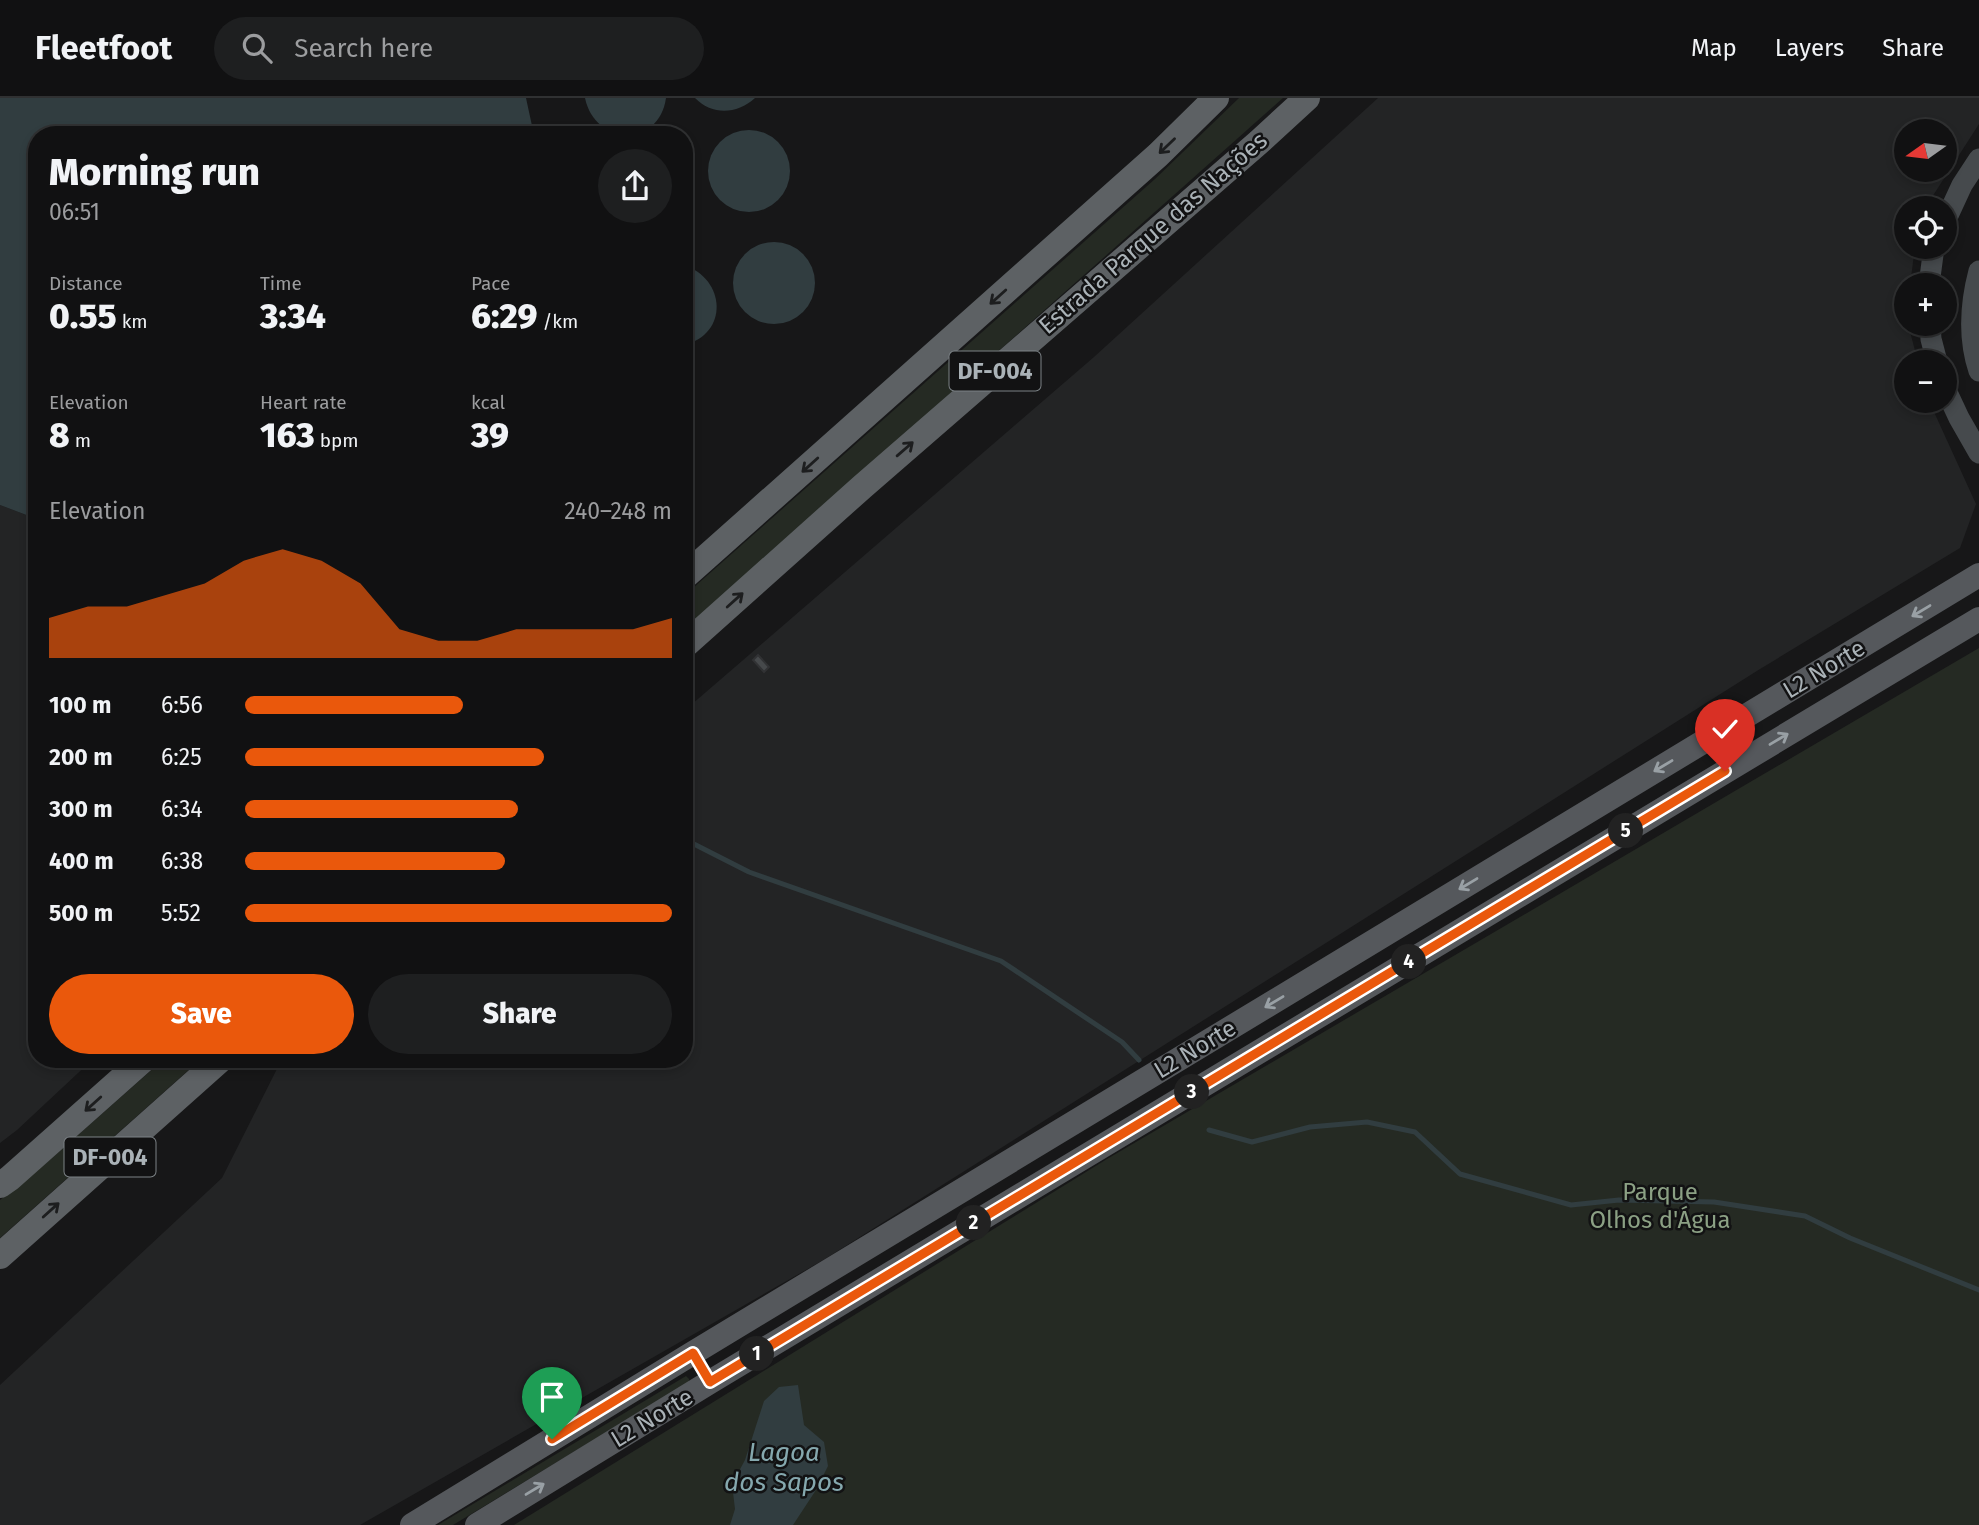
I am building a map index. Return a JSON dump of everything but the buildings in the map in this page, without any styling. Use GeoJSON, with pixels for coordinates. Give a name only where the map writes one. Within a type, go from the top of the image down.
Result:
{"type":"FeatureCollection","features":[{"type":"Feature","properties":{"kind":"highway","name":"DF-004"},"geometry":{"type":"LineString","coordinates":[[693,569],[1158,155],[1216,98]]}},
{"type":"Feature","properties":{"kind":"highway","name":"Estrada Parque das Nações"},"geometry":{"type":"LineString","coordinates":[[693,638],[1307,98]]}},
{"type":"Feature","properties":{"kind":"highway","name":"DF-004"},"geometry":{"type":"LineString","coordinates":[[0,1185],[134,1068]]}},
{"type":"Feature","properties":{"kind":"highway","name":"DF-004"},"geometry":{"type":"LineString","coordinates":[[0,1256],[211,1068]]}},
{"type":"Feature","properties":{"kind":"main road"},"geometry":{"type":"LineString","coordinates":[[1957,196],[1979,159]]}},
{"type":"Feature","properties":{"kind":"main road"},"geometry":{"type":"LineString","coordinates":[[1979,271],[1974,292],[1971,336],[1979,371]]}},
{"type":"Feature","properties":{"kind":"main road"},"geometry":{"type":"LineString","coordinates":[[1957,413],[1979,453]]}},
{"type":"Feature","properties":{"kind":"main road","name":"L2 Norte"},"geometry":{"type":"LineString","coordinates":[[412,1525],[1979,575]]}},
{"type":"Feature","properties":{"kind":"main road","name":"L2 Norte"},"geometry":{"type":"LineString","coordinates":[[477,1525],[710,1382],[1979,619]]}},
{"type":"Feature","properties":{"kind":"main road"},"geometry":{"type":"LineString","coordinates":[[693,1353],[710,1382]]}},
{"type":"Feature","properties":{"kind":"shaded area"},"geometry":{"type":"Polygon","coordinates":[[[1378,98],[1979,98],[1979,124],[1957,158],[1957,119],[1894,119],[1894,182],[1942,182],[1933,196],[1894,196],[1894,259],[1913,259],[1912,273],[1894,273],[1894,336],[1911,336],[1915,350],[1894,350],[1894,413],[1934,413],[1976,504],[1960,548],[1760,669],[825,1259],[360,1525],[0,1525],[0,1385],[222,1178],[277,1068],[693,1068],[693,703],[1094,357],[1378,98]]]}},
{"type":"Feature","properties":{"kind":"shaded area"},"geometry":{"type":"Polygon","coordinates":[[[0,505],[28,516],[28,1068],[83,1068],[0,1143],[0,505]]]}},
{"type":"Feature","properties":{"kind":"green space"},"geometry":{"type":"Polygon","coordinates":[[[1239,98],[1283,98],[693,623],[693,588],[1155,179],[1239,98]]]}},
{"type":"Feature","properties":{"kind":"green space","name":"Parque Olhos d'Água"},"geometry":{"type":"Polygon","coordinates":[[[1979,648],[1979,1525],[514,1525],[1107,1159],[1979,648]]]}},
{"type":"Feature","properties":{"kind":"green space"},"geometry":{"type":"Polygon","coordinates":[[[154,1068],[191,1068],[0,1238],[0,1200],[154,1068]]]}},
{"type":"Feature","properties":{"kind":"green space"},"geometry":{"type":"Polygon","coordinates":[[[686,1376],[689,1382],[686,1384],[453,1525],[438,1525],[686,1376]]]}},
{"type":"Feature","properties":{"kind":"water"},"geometry":{"type":"Polygon","coordinates":[[[0,98],[526,98],[532,126],[28,126],[28,516],[0,505],[0,98]]]}},
{"type":"Feature","properties":{"kind":"water"},"geometry":{"type":"Polygon","coordinates":[[[585,98],[666,98],[661,114],[652,126],[603,126],[591,114],[585,98]]]}},
{"type":"Feature","properties":{"kind":"water"},"geometry":{"type":"Polygon","coordinates":[[[695,98],[755,98],[741,107],[725,111],[709,108],[695,98]]]}},
{"type":"Feature","properties":{"kind":"water"},"geometry":{"type":"Polygon","coordinates":[[[749,130],[765,133],[778,142],[787,155],[790,171],[787,187],[778,200],[765,209],[749,212],[733,209],[720,200],[711,187],[708,171],[711,155],[720,142],[733,133],[749,130]]]}},
{"type":"Feature","properties":{"kind":"water"},"geometry":{"type":"Polygon","coordinates":[[[774,242],[790,245],[803,254],[812,267],[815,283],[812,299],[803,312],[790,321],[774,324],[758,321],[745,312],[736,299],[733,283],[736,267],[745,254],[758,245],[774,242]]]}},
{"type":"Feature","properties":{"kind":"water"},"geometry":{"type":"Polygon","coordinates":[[[693,270],[708,282],[717,306],[715,319],[709,330],[693,341],[693,270]]]}},
{"type":"Feature","properties":{"kind":"water","name":"Lagoa dos Sapos"},"geometry":{"type":"Polygon","coordinates":[[[798,1385],[804,1425],[824,1442],[828,1466],[793,1525],[730,1525],[735,1509],[732,1484],[745,1460],[764,1401],[779,1387],[798,1385]]]}},
{"type":"Feature","properties":{"kind":"waterway"},"geometry":{"type":"LineString","coordinates":[[693,844],[749,872],[1001,961],[1122,1042],[1139,1060]]}},
{"type":"Feature","properties":{"kind":"waterway"},"geometry":{"type":"LineString","coordinates":[[1209,1130],[1252,1142],[1310,1127],[1367,1122],[1415,1132],[1460,1174],[1571,1205],[1619,1200],[1714,1202],[1805,1216],[1850,1238],[1979,1290]]}},
{"type":"Feature","properties":{"kind":"route"},"geometry":{"type":"LineString","coordinates":[[552,1439],[693,1353],[710,1382],[1725,771]]}}]}
